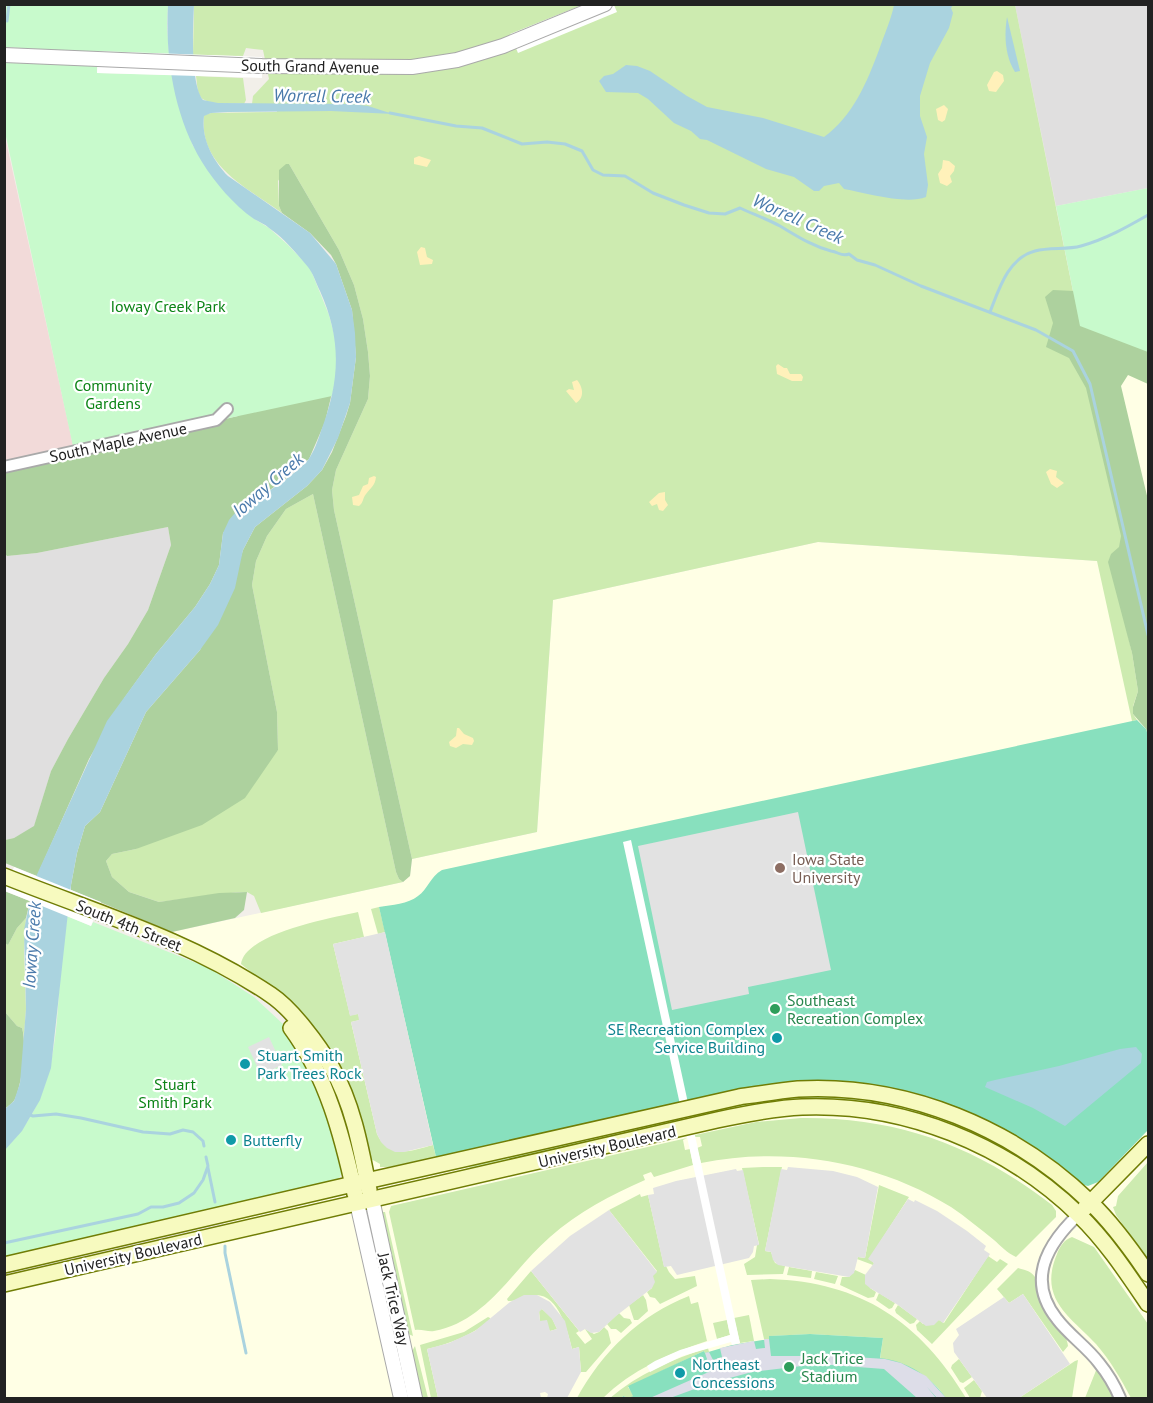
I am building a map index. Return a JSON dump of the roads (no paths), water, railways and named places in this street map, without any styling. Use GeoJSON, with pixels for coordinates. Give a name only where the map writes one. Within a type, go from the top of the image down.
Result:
{"type":"FeatureCollection","features":[{"type":"Feature","properties":{"kind":"main road","name":"South 4th Street"},"geometry":{"type":"LineString","coordinates":[[7,877],[210,959],[251,983],[290,1026],[311,1058],[360,1182],[364,1201]]}},
{"type":"Feature","properties":{"kind":"main road","name":"University Boulevard"},"geometry":{"type":"LineString","coordinates":[[4,1265],[739,1096],[799,1089],[829,1089],[900,1098],[943,1110],[1006,1139],[1066,1181],[1091,1202],[1112,1225],[1149,1274]]}},
{"type":"Feature","properties":{"kind":"main road","name":"University Boulevard"},"geometry":{"type":"LineString","coordinates":[[4,1284],[737,1116],[773,1110],[828,1107],[897,1116],[938,1127],[970,1140],[1003,1158],[1035,1178],[1078,1214],[1119,1262],[1149,1304]]}},
{"type":"Feature","properties":{"kind":"main road"},"geometry":{"type":"LineString","coordinates":[[1078,1214],[1149,1144]]}},
{"type":"Feature","properties":{"kind":"street","name":"South Grand Avenue"},"geometry":{"type":"LineString","coordinates":[[4,54],[262,66],[412,67],[457,60],[513,43],[605,4]]}},
{"type":"Feature","properties":{"kind":"street","name":"South Maple Avenue"},"geometry":{"type":"LineString","coordinates":[[4,468],[216,420],[227,409]]}},
{"type":"Feature","properties":{"kind":"street","name":"Jack Trice Way"},"geometry":{"type":"LineString","coordinates":[[364,1201],[401,1398]]}},
{"type":"Feature","properties":{"kind":"street","name":"Jack Trice Way"},"geometry":{"type":"LineString","coordinates":[[364,1201],[415,1398]]}},
{"type":"Feature","properties":{"kind":"street"},"geometry":{"type":"LineString","coordinates":[[1078,1214],[1060,1232],[1046,1256],[1042,1278],[1045,1298],[1055,1318],[1099,1362],[1120,1398]]}},
{"type":"Feature","properties":{"kind":"water","name":"Ioway Creek"},"geometry":{"type":"Polygon","coordinates":[[[168,5],[194,5],[194,68],[203,100],[218,103],[351,104],[368,106],[393,114],[331,111],[228,112],[211,113],[204,116],[204,133],[209,149],[228,176],[310,233],[336,264],[352,310],[355,333],[356,357],[350,403],[338,438],[322,470],[307,486],[255,527],[243,550],[235,588],[218,625],[200,650],[146,712],[100,812],[85,826],[71,885],[51,1068],[40,1100],[22,1131],[5,1150],[5,1109],[14,1101],[20,1083],[26,1009],[24,930],[34,881],[107,721],[156,654],[195,607],[210,584],[219,565],[223,533],[229,520],[235,513],[293,474],[310,457],[327,413],[335,378],[335,344],[332,327],[310,269],[280,236],[254,219],[225,193],[207,170],[192,144],[173,86],[168,45],[168,5]]]}},
{"type":"Feature","properties":{"kind":"water"},"geometry":{"type":"Polygon","coordinates":[[[894,5],[953,5],[949,28],[930,63],[920,96],[920,116],[927,137],[924,154],[928,185],[926,197],[908,200],[886,198],[844,189],[839,183],[814,191],[794,177],[766,169],[707,140],[700,139],[691,131],[674,123],[638,93],[606,92],[599,81],[626,65],[637,66],[650,71],[707,107],[763,118],[824,137],[843,119],[858,98],[874,62],[894,5]]]}},
{"type":"Feature","properties":{"kind":"water"},"geometry":{"type":"Polygon","coordinates":[[[1007,17],[1020,71],[1015,72],[1006,46],[1007,17]]]}},
{"type":"Feature","properties":{"kind":"water"},"geometry":{"type":"Polygon","coordinates":[[[1136,1047],[1142,1054],[1141,1063],[1065,1126],[1033,1108],[985,1087],[987,1082],[1136,1047]]]}},
{"type":"Feature","properties":{"kind":"waterway"},"geometry":{"type":"LineString","coordinates":[[7,21],[9,4]]}},
{"type":"Feature","properties":{"kind":"waterway","name":"Worrell Creek"},"geometry":{"type":"LineString","coordinates":[[390,113],[456,126],[482,128],[522,144],[547,142],[565,144],[582,151],[593,170],[603,175],[625,176],[653,193],[709,213],[725,214],[740,208],[775,223],[817,246],[842,255],[849,254],[857,260],[875,265],[921,286],[1036,330],[1073,351],[1090,384],[1148,635]]}},
{"type":"Feature","properties":{"kind":"waterway"},"geometry":{"type":"LineString","coordinates":[[990,312],[1011,267],[1026,255],[1035,251],[1076,247],[1090,243],[1148,215]]}},
{"type":"Feature","properties":{"kind":"waterway"},"geometry":{"type":"LineString","coordinates":[[27,1114],[33,1116],[56,1114],[143,1132],[170,1134],[183,1130],[193,1132],[203,1141],[204,1146]]}},
{"type":"Feature","properties":{"kind":"waterway"},"geometry":{"type":"LineString","coordinates":[[4,1243],[138,1214],[151,1207],[179,1203],[194,1193],[203,1180],[208,1166],[206,1157]]}},
{"type":"Feature","properties":{"kind":"waterway"},"geometry":{"type":"LineString","coordinates":[[208,1168],[215,1202]]}},
{"type":"Feature","properties":{"kind":"waterway"},"geometry":{"type":"LineString","coordinates":[[225,1246],[246,1353]]}},
{"type":"Feature","properties":{"kind":"place","name":"Iowa State University"},"geometry":{"type":"Point","coordinates":[780,868]}},
{"type":"Feature","properties":{"kind":"place","name":"Southeast Recreation Complex"},"geometry":{"type":"Point","coordinates":[775,1009]}},
{"type":"Feature","properties":{"kind":"place","name":"SE Recreation Complex Service Building"},"geometry":{"type":"Point","coordinates":[777,1038]}},
{"type":"Feature","properties":{"kind":"place","name":"Stuart Smith Park Trees Rock"},"geometry":{"type":"Point","coordinates":[245,1064]}},
{"type":"Feature","properties":{"kind":"place","name":"Butterfly"},"geometry":{"type":"Point","coordinates":[231,1140]}},
{"type":"Feature","properties":{"kind":"place","name":"Jack Trice Stadium"},"geometry":{"type":"Point","coordinates":[789,1367]}},
{"type":"Feature","properties":{"kind":"place","name":"Northeast Concessions"},"geometry":{"type":"Point","coordinates":[680,1373]}},
{"type":"Feature","properties":{"kind":"park label","name":"Ioway Creek Park"},"geometry":{"type":"Point","coordinates":[168,306]}},
{"type":"Feature","properties":{"kind":"park label","name":"Community Gardens"},"geometry":{"type":"Point","coordinates":[113,394]}},
{"type":"Feature","properties":{"kind":"park label","name":"Stuart Smith Park"},"geometry":{"type":"Point","coordinates":[175,1093]}}]}
